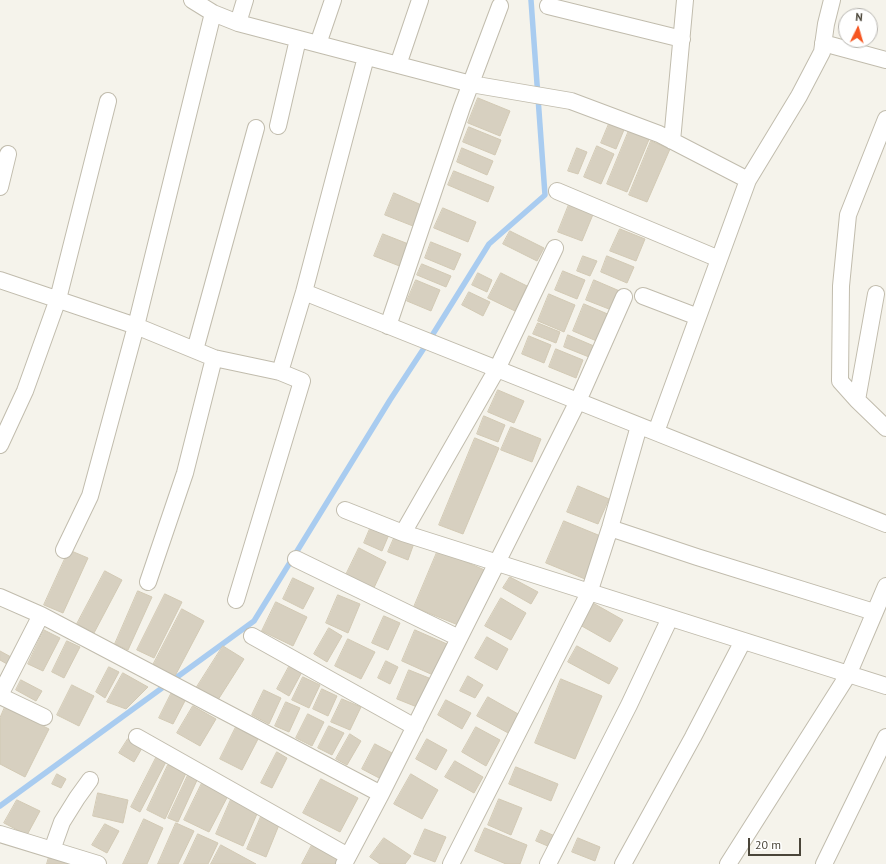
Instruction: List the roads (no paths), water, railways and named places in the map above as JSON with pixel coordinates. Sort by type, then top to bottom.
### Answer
[{"type":"street","points":[[192,0],[213,14],[238,23],[298,39],[471,84],[571,101],[659,134],[748,180]]},
{"type":"street","points":[[238,23],[245,0]]},
{"type":"street","points":[[318,44],[333,0]]},
{"type":"street","points":[[398,65],[420,0]]},
{"type":"street","points":[[672,141],[685,0]]},
{"type":"street","points":[[656,432],[748,180],[799,96],[822,52],[826,24],[832,0]]},
{"type":"street","points":[[388,326],[471,84],[500,6]]},
{"type":"street","points":[[548,6],[682,39]]},
{"type":"street","points":[[64,550],[90,496],[136,326],[213,14]]},
{"type":"street","points":[[278,126],[298,39]]},
{"type":"street","points":[[823,43],[886,60]]},
{"type":"street","points":[[280,372],[304,292],[366,57]]},
{"type":"street","points":[[0,445],[25,391],[58,299],[108,101]]},
{"type":"street","points":[[886,119],[848,215],[842,286],[840,381],[886,428]]},
{"type":"street","points":[[195,350],[256,128]]},
{"type":"street","points":[[0,187],[8,154]]},
{"type":"street","points":[[557,191],[719,259]]},
{"type":"street","points":[[403,533],[497,369],[555,248]]},
{"type":"street","points":[[0,280],[136,326],[214,358],[280,372],[302,381],[236,600]]},
{"type":"street","points":[[304,292],[886,524]]},
{"type":"street","points":[[857,400],[876,294]]},
{"type":"street","points":[[643,296],[698,317]]},
{"type":"street","points":[[137,737],[346,860],[415,727],[578,401],[624,297]]},
{"type":"street","points":[[148,582],[185,472],[214,358]]},
{"type":"street","points":[[451,864],[588,593],[610,528],[639,426]]},
{"type":"street","points":[[345,510],[403,533],[498,562],[588,593],[886,686]]},
{"type":"street","points":[[610,528],[697,557],[874,612]]},
{"type":"street","points":[[296,559],[459,638]]},
{"type":"street","points":[[728,864],[848,675],[886,586]]},
{"type":"street","points":[[0,597],[41,615],[381,794]]},
{"type":"street","points":[[41,615],[0,696],[44,717]]},
{"type":"street","points":[[548,864],[629,705],[670,618]]},
{"type":"street","points":[[252,636],[415,727]]},
{"type":"street","points":[[623,864],[693,737],[743,641]]},
{"type":"street","points":[[824,864],[886,737]]},
{"type":"street","points":[[52,850],[62,822],[90,780]]},
{"type":"street","points":[[0,834],[98,864]]},
{"type":"waterway","points":[[0,806],[254,621],[390,400],[489,244],[545,195],[531,0]]}]
